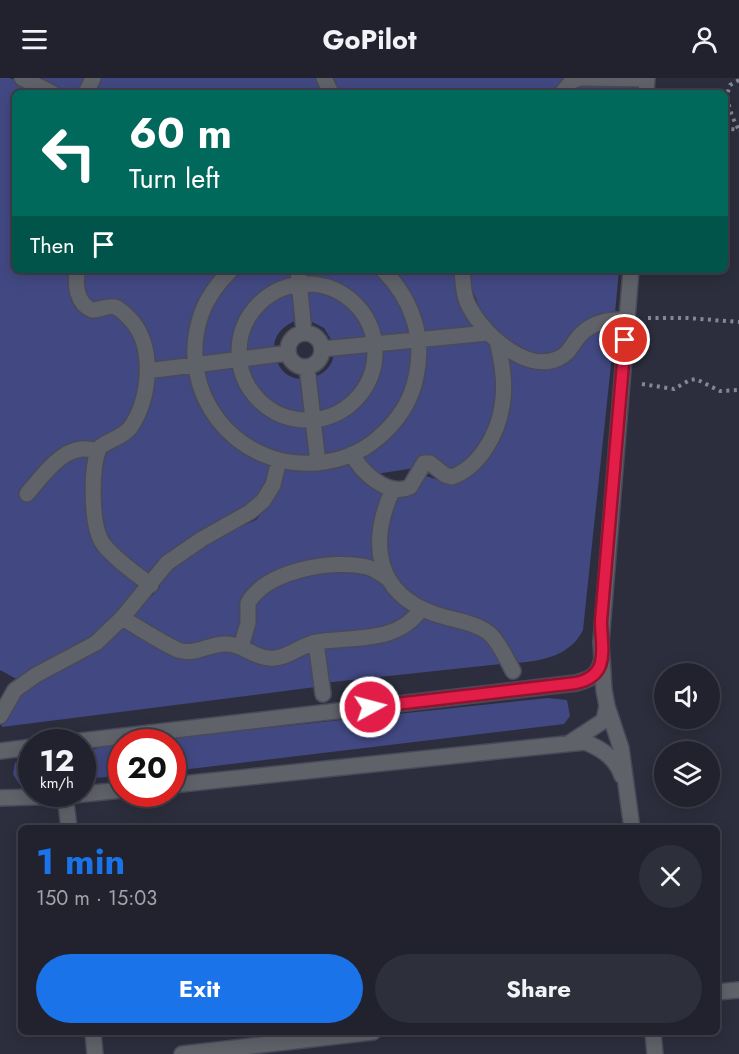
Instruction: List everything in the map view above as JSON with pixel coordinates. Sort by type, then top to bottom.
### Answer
[{"type":"street","points":[[22,78],[46,90]]},
{"type":"street","points":[[566,90],[580,78],[647,83]]},
{"type":"street","points":[[77,273],[77,292],[84,305],[92,310],[115,307],[132,321],[146,348],[147,371],[142,402],[130,428],[104,444],[98,452],[94,498],[99,536],[104,546],[151,585]]},
{"type":"street","points":[[228,273],[215,287],[201,314],[194,343],[196,374],[206,402],[219,422],[236,439],[256,452],[279,460],[302,464],[327,462],[352,454],[371,444],[389,429],[404,410],[414,388],[419,364],[419,340],[412,311],[397,285],[385,273]]},
{"type":"street","points":[[462,273],[466,302],[493,337],[537,363],[548,362],[566,355],[577,339],[596,324],[609,320],[620,320]]},
{"type":"street","points":[[631,273],[601,621],[604,690],[621,748],[632,825]]},
{"type":"street","points":[[298,277],[304,332]]},
{"type":"street","points":[[298,277],[338,291],[356,304],[370,324],[375,344],[373,368],[365,388],[351,404],[333,415],[313,420],[290,418],[271,410],[254,396],[243,378],[239,358],[241,331],[252,310],[269,294],[291,285],[298,277]]},
{"type":"street","points":[[304,332],[315,336],[322,348],[317,362],[308,367],[292,362],[288,353],[293,337],[304,332]]},
{"type":"street","points":[[322,348],[493,337]]},
{"type":"street","points":[[352,454],[368,473],[393,489],[410,487],[421,466],[427,462],[445,476],[456,476],[471,466],[487,446],[499,419],[502,405],[502,373],[493,337]]},
{"type":"street","points":[[147,371],[288,353]]},
{"type":"street","points":[[308,367],[318,463]]},
{"type":"street","points":[[27,494],[54,463],[67,454],[80,448],[89,448],[98,452]]},
{"type":"street","points":[[0,716],[15,690],[36,675],[96,643],[122,618],[168,563],[187,549],[250,512],[263,501],[273,485],[279,460]]},
{"type":"street","points":[[387,578],[379,546],[381,523],[393,489]]},
{"type":"street","points":[[241,647],[248,623],[248,603],[264,585],[279,577],[308,569],[346,564],[374,569],[387,578],[406,599],[421,609],[487,632],[492,636],[513,670]]},
{"type":"street","points":[[122,618],[178,650],[201,651],[216,644],[228,644],[241,647],[248,653],[269,658],[283,656],[315,642],[373,638],[384,635],[414,619],[421,609]]},
{"type":"street","points":[[315,642],[323,694]]},
{"type":"street","points":[[96,739],[586,680],[596,675],[600,669],[602,657]]},
{"type":"street","points":[[586,680],[604,690]]},
{"type":"street","points":[[571,742],[600,723],[607,706]]},
{"type":"street","points":[[186,783],[585,742],[595,746],[616,762],[629,799]]},
{"type":"street","points":[[0,751],[18,749]]},
{"type":"street","points":[[0,794],[18,794]]},
{"type":"street","points":[[66,807],[69,825]]},
{"type":"street","points":[[720,993],[739,990]]},
{"type":"street","points":[[93,1035],[95,1054]]},
{"type":"street","points":[[182,1054],[348,1035]]},
{"type":"street","points":[[653,1035],[655,1054]]},
{"type":"path","points":[[739,80],[730,85],[728,91],[734,122],[739,130]]},
{"type":"path","points":[[648,318],[739,322]]},
{"type":"path","points":[[642,384],[674,389],[690,380],[696,380],[720,391],[739,390]]},
{"type":"shaded area","points":[[0,78],[10,78],[35,90],[12,90],[12,273],[74,273],[77,298],[116,312],[140,343],[143,382],[125,426],[56,467],[83,452],[89,457],[90,510],[136,581],[138,592],[100,633],[20,681],[0,670]]},
{"type":"shaded area","points":[[31,78],[89,78],[84,90],[56,90]]},
{"type":"shaded area","points":[[98,78],[319,78],[325,90],[92,90]]},
{"type":"shaded area","points":[[329,78],[571,78],[560,90],[335,90]]},
{"type":"shaded area","points":[[578,86],[629,86],[632,90],[573,90]]},
{"type":"shaded area","points":[[82,273],[223,273],[186,359],[158,362],[154,359],[131,310],[95,306],[80,288]]},
{"type":"shaded area","points":[[233,273],[292,273],[293,280],[267,290],[249,306],[238,330],[234,357],[197,360],[204,317]]},
{"type":"shaded area","points":[[302,273],[381,273],[393,286],[414,336],[379,340],[369,314],[353,295],[330,283],[303,279]]},
{"type":"shaded area","points":[[390,273],[459,273],[481,331],[422,337]]},
{"type":"shaded area","points":[[469,273],[619,273],[615,313],[567,348],[542,357],[510,344],[483,316],[472,289]]},
{"type":"shaded area","points":[[304,287],[326,292],[344,302],[359,318],[369,337],[333,343],[324,328],[306,319]]},
{"type":"shaded area","points":[[294,288],[297,320],[287,325],[277,336],[274,351],[241,356],[244,332],[255,312],[271,297]]},
{"type":"shaded area","points":[[607,327],[612,328],[614,336],[583,630],[578,639],[564,651],[537,661],[517,663],[511,651],[416,601],[388,572],[386,532],[395,497],[407,495],[423,475],[444,482],[490,449],[506,355],[528,365]]},
{"type":"shaded area","points":[[483,339],[488,341],[495,352],[499,408],[478,454],[453,472],[428,454],[424,454],[415,468],[376,474],[359,456],[393,430],[424,346]]},
{"type":"shaded area","points":[[414,345],[413,375],[392,417],[354,448],[321,460],[316,423],[342,413],[362,397],[370,387],[375,375],[379,349]]},
{"type":"shaded area","points":[[371,348],[367,371],[355,392],[337,407],[315,415],[311,378],[327,369],[334,352]]},
{"type":"shaded area","points":[[276,358],[286,374],[304,379],[308,416],[285,412],[275,407],[257,393],[250,383],[242,362]]},
{"type":"shaded area","points":[[236,360],[245,385],[261,406],[283,419],[310,423],[313,459],[283,456],[241,436],[215,405],[200,371]]},
{"type":"shaded area","points":[[187,371],[191,374],[197,393],[273,467],[259,501],[151,578],[110,547],[99,515],[101,456],[129,440],[138,429],[154,379],[159,373]]},
{"type":"shaded area","points":[[348,461],[384,494],[375,563],[257,585],[241,638],[188,648],[132,617],[159,589],[163,574],[219,536],[256,520],[272,500],[282,466]]},
{"type":"shaded area","points":[[369,570],[414,608],[407,621],[270,655],[247,642],[253,611],[261,594],[298,577],[318,573]]},
{"type":"shaded area","points":[[423,615],[458,629],[478,633],[490,641],[501,664],[323,683],[323,649]]},
{"type":"shaded area","points":[[121,625],[180,655],[218,648],[255,658],[310,651],[316,687],[2,727],[1,722],[26,688],[97,650]]},
{"type":"shaded area","points":[[548,698],[567,700],[570,716],[564,724],[186,769],[186,736]]},
{"type":"shaded area","points":[[108,746],[108,777],[96,778],[96,749]]},
{"type":"shaded area","points":[[18,762],[18,782],[13,774],[15,763]]},
{"type":"route","points":[[370,707],[576,683],[596,675],[600,669],[602,657],[601,621],[625,340]]}]
